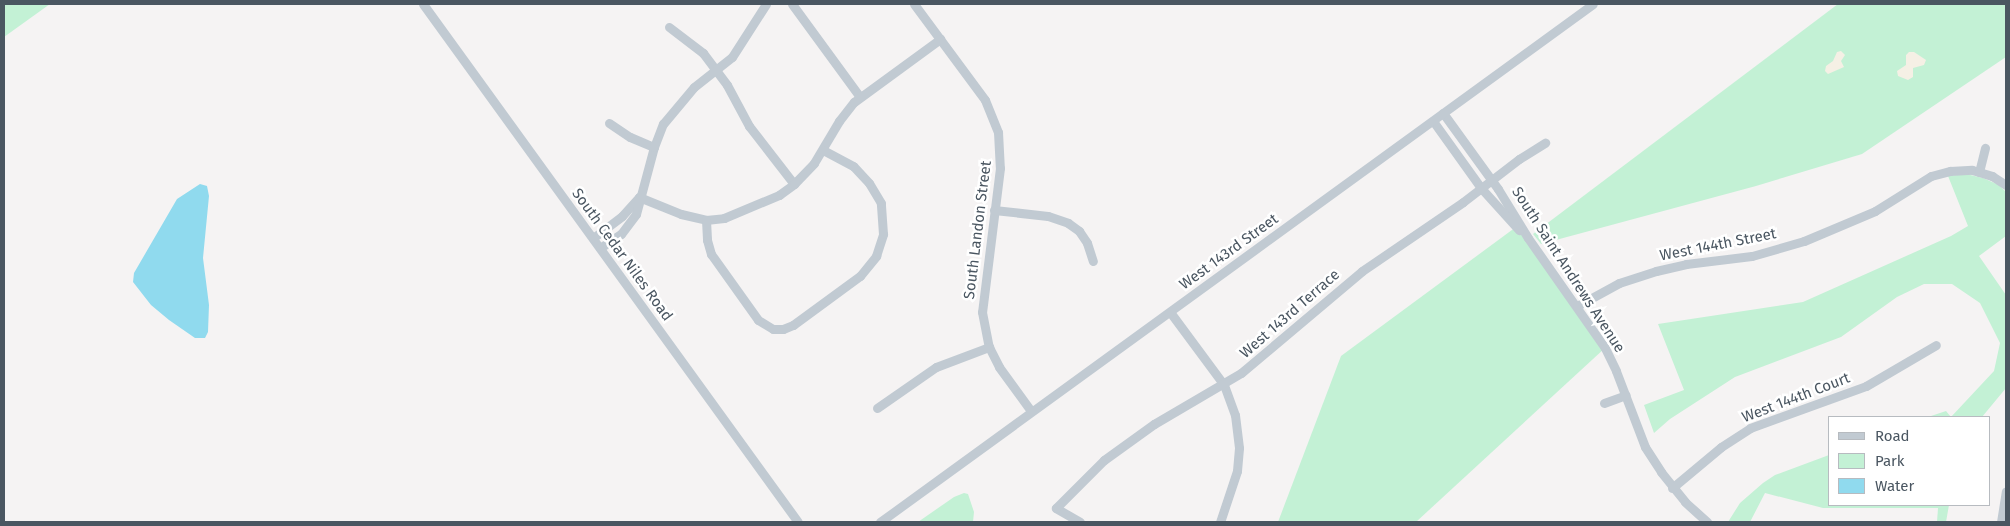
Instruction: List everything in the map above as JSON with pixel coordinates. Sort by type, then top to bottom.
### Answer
[{"type":"street","name":"South Cedar Niles Road","points":[[423,4],[798,522]]},
{"type":"street","points":[[600,248],[627,227],[636,214],[639,197],[654,147],[663,124],[694,87],[717,70],[740,48],[761,8],[766,4]]},
{"type":"street","points":[[792,4],[860,97]]},
{"type":"street","name":"South Landon Street","points":[[914,4],[985,100],[993,115],[1000,150],[982,312],[989,348],[999,367],[1031,411]]},
{"type":"street","name":"West 143rd Street","points":[[880,522],[1593,4]]},
{"type":"street","points":[[669,27],[703,53],[717,70],[749,126],[794,184]]},
{"type":"street","points":[[639,197],[681,214],[706,220],[724,218],[760,205],[805,175],[823,150],[846,111],[860,97],[940,39]]},
{"type":"street","name":"South Saint Andrews Avenue","points":[[1443,114],[1492,179],[1528,238],[1605,348],[1626,394],[1646,447],[1672,488],[1707,522]]},
{"type":"street","points":[[1433,121],[1481,188],[1528,238]]},
{"type":"street","points":[[610,123],[630,137],[654,147]]},
{"type":"street","name":"West 143rd Terrace","points":[[1080,522],[1056,508],[1094,469],[1128,441],[1166,417],[1224,385],[1267,353],[1362,271],[1545,143]]},
{"type":"street","points":[[1985,148],[1980,172],[1992,176],[2006,185]]},
{"type":"street","points":[[706,220],[707,240],[711,254],[758,320],[773,329],[783,329],[792,325],[860,276],[876,256],[883,234],[881,203],[869,183],[853,166],[823,150]]},
{"type":"street","name":"West 144th Street","points":[[1577,306],[1619,283],[1656,271],[1686,264],[1752,256],[1804,241],[1875,211],[1931,176],[1950,171],[1972,170],[1980,172]]},
{"type":"street","points":[[593,238],[622,216],[639,197]]},
{"type":"street","points":[[994,210],[1048,216],[1068,222],[1079,231],[1087,243],[1093,261]]},
{"type":"street","points":[[1170,312],[1224,385],[1235,415],[1239,448],[1235,480],[1220,522]]},
{"type":"street","name":"West 144th Court","points":[[1672,488],[1726,444],[1750,428],[1866,386],[1936,345]]},
{"type":"street","points":[[877,408],[936,367],[989,348]]},
{"type":"street","points":[[1604,403],[1626,394]]},
{"type":"street","points":[[2001,522],[2006,491]]},
{"type":"green space","points":[[4,4],[50,4],[4,37]]},
{"type":"green space","points":[[1838,4],[2006,4],[2006,57],[1862,154],[1756,186],[1541,244],[1533,234]]},
{"type":"green space","points":[[1966,174],[1983,178],[1999,185],[2006,192],[2006,236],[1979,256],[2006,295],[2006,388],[1983,416],[1952,416],[1994,371],[2000,343],[1980,303],[1952,284],[1924,284],[1897,297],[1841,337],[1735,377],[1670,419],[1654,433],[1644,405],[1684,390],[1658,324],[1803,302],[1951,236],[1968,226],[1948,176]]},
{"type":"green space","points":[[1516,227],[1605,348],[1416,522],[1278,522],[1341,356]]},
{"type":"green space","points":[[1946,411],[1950,416],[1931,416]]},
{"type":"green space","points":[[1828,455],[1828,506],[1949,506],[1946,522],[1937,522],[1938,508],[1823,508],[1765,493],[1750,522],[1728,522],[1740,503],[1775,475]]},
{"type":"green space","points":[[964,493],[968,494],[974,512],[973,522],[918,522],[954,497]]},
{"type":"sand","points":[[1841,51],[1845,55],[1841,61],[1844,67],[1828,74],[1825,71],[1826,66],[1833,61],[1837,52]]},
{"type":"sand","points":[[1909,52],[1914,52],[1926,60],[1924,65],[1913,68],[1913,77],[1908,80],[1898,76],[1897,71],[1906,65],[1906,55]]},
{"type":"water","points":[[200,184],[207,186],[209,196],[203,258],[209,305],[208,332],[205,338],[195,338],[151,305],[133,282],[134,273],[177,199]]}]
